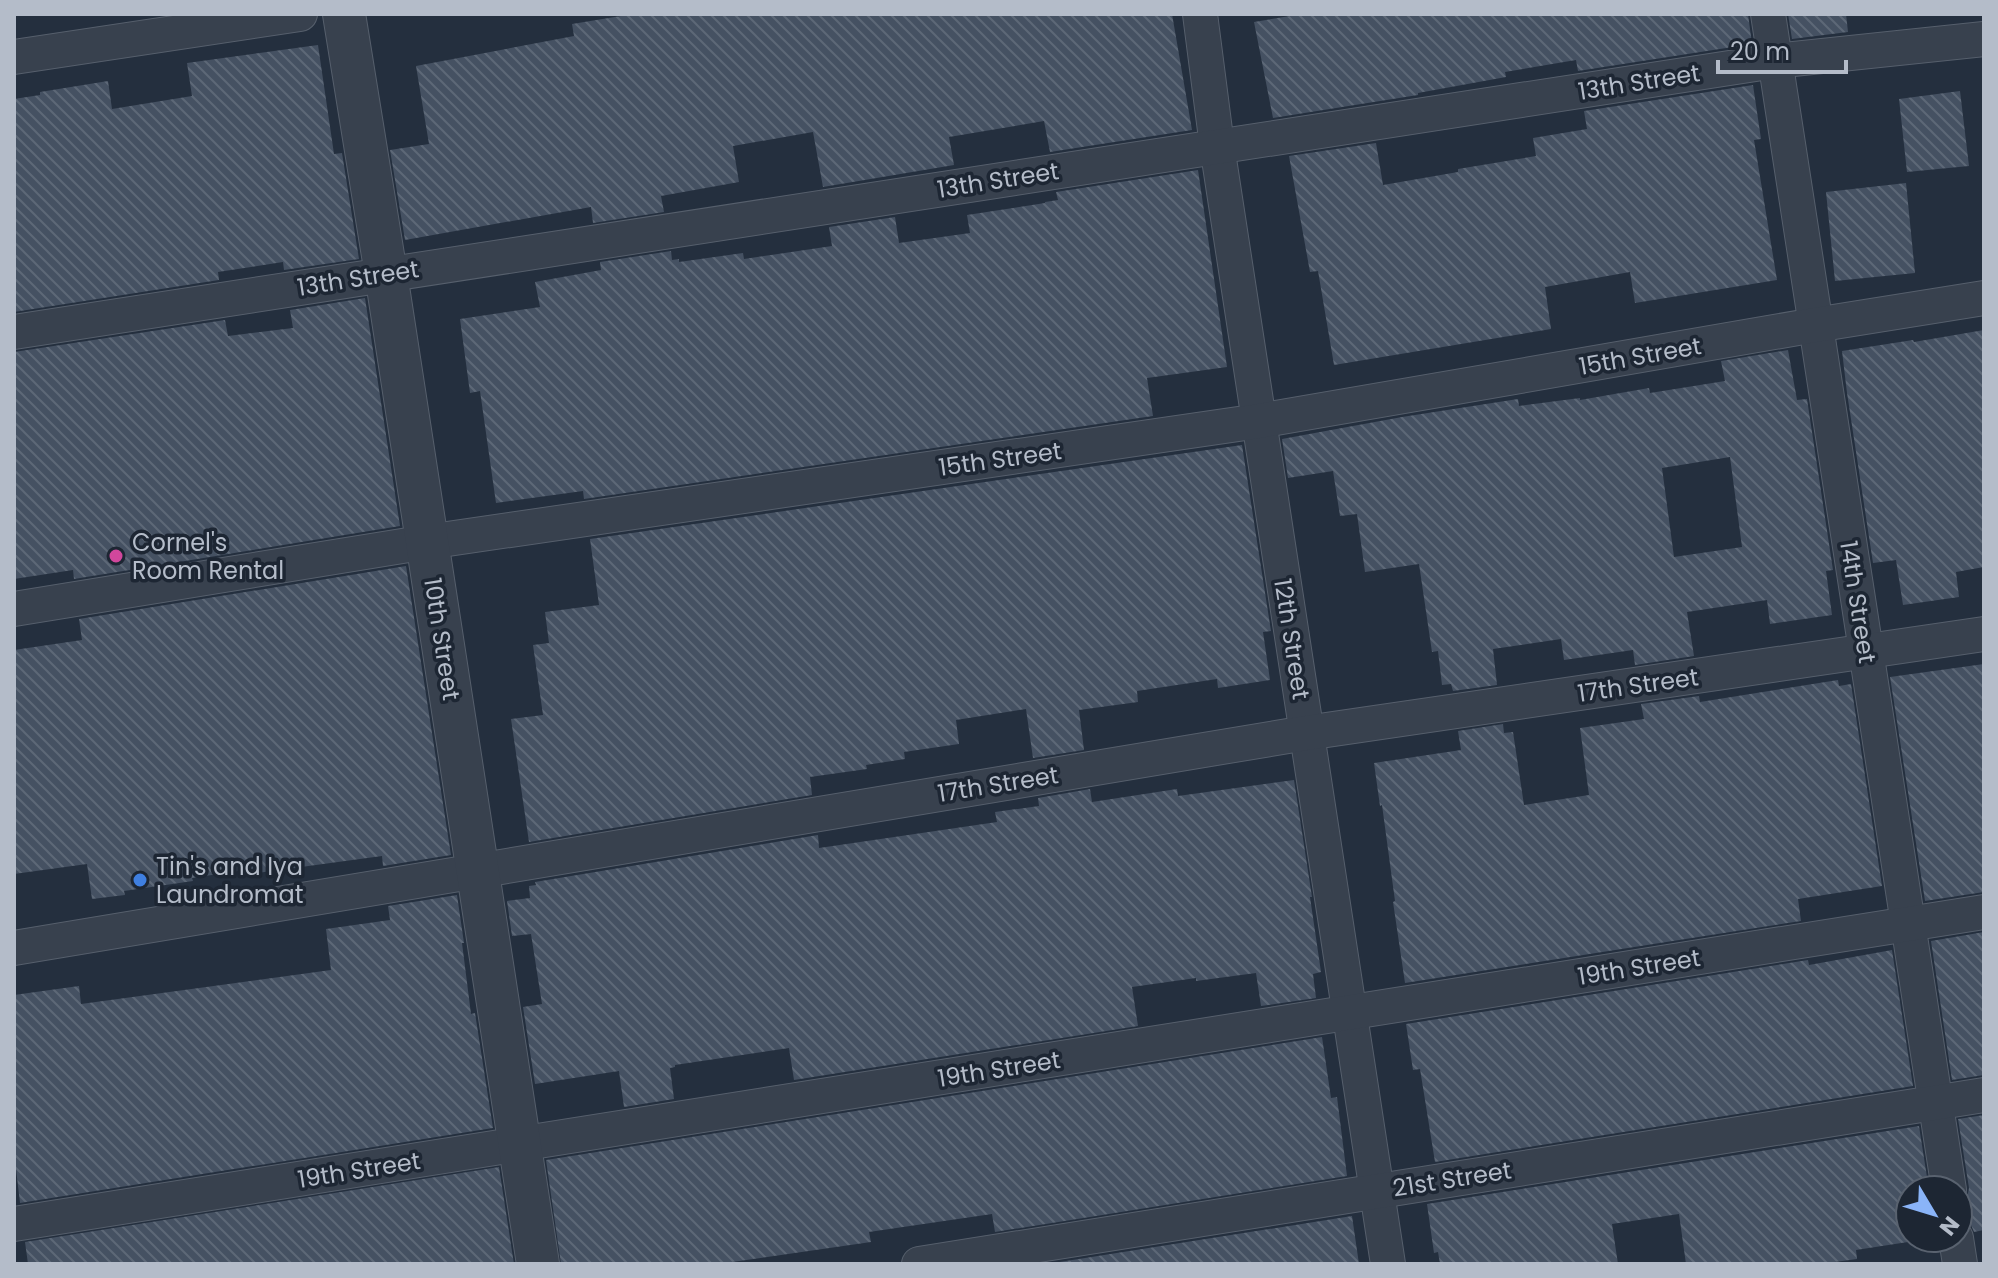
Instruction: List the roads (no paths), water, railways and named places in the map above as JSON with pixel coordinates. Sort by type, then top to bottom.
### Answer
[{"type":"street","points":[[14,57],[300,14]]},
{"type":"street","name":"10th Street","points":[[344,14],[538,1264]]},
{"type":"street","name":"12th Street","points":[[1200,14],[1217,146],[1388,1264]]},
{"type":"street","name":"14th Street","points":[[1768,14],[1946,1174]]},
{"type":"street","name":"13th Street","points":[[14,332],[1775,61],[1984,39]]},
{"type":"street","name":"15th Street","points":[[14,609],[427,542],[1259,421],[1984,298]]},
{"type":"street","name":"17th Street","points":[[14,948],[1306,733],[1984,634]]},
{"type":"street","name":"19th Street","points":[[14,1224],[1984,912]]},
{"type":"street","name":"21st Street","points":[[919,1264],[1984,1095]]},
{"type":"place","name":"Cornel's Room Rental","points":[[116,556]]},
{"type":"place","name":"Tin's and Iya Laundromat","points":[[140,880]]}]
